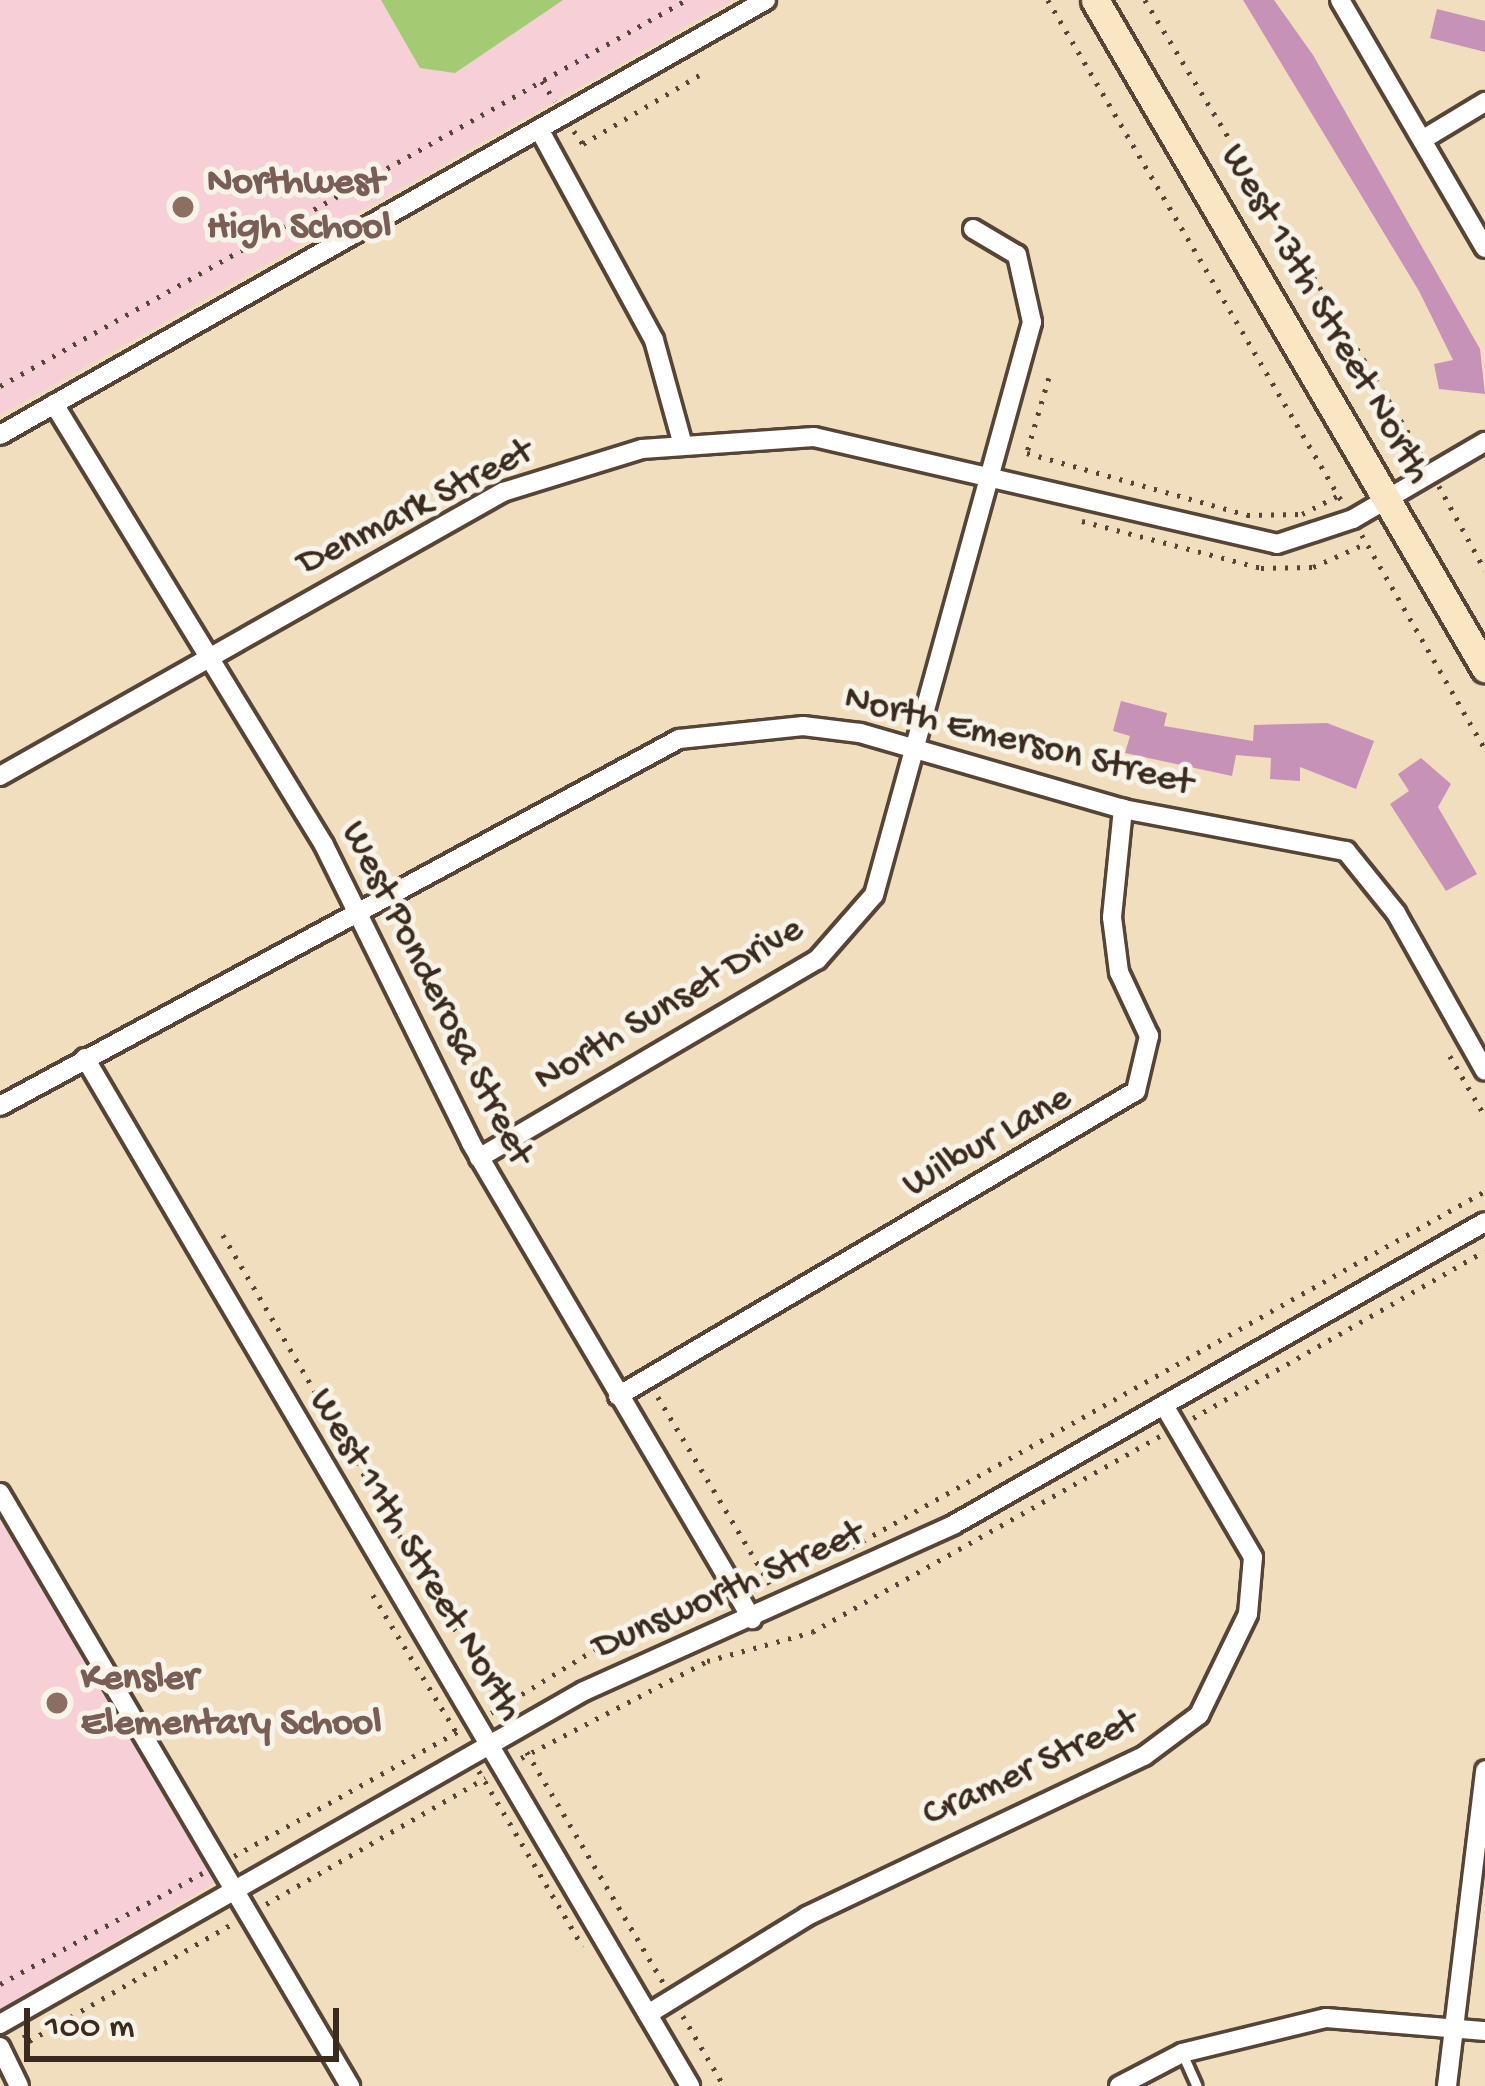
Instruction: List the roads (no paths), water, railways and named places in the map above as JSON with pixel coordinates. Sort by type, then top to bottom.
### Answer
[{"type":"street","points":[[0,434],[766,0]]},
{"type":"street","name":"West 13th Street North","points":[[1095,0],[1485,668]]},
{"type":"street","points":[[1340,0],[1485,248]]},
{"type":"street","points":[[1422,140],[1485,102]]},
{"type":"street","points":[[539,129],[654,340],[682,442]]},
{"type":"street","name":"North Sunset Drive","points":[[479,1158],[853,931],[916,747],[991,476],[1033,298],[1018,255],[999,234],[973,229]]},
{"type":"street","name":"West Ponderosa Street","points":[[54,404],[356,906],[479,1158],[752,1618]]},
{"type":"street","name":"Denmark Street","points":[[0,776],[502,492],[682,442],[814,437],[1277,544],[1353,519],[1485,442]]},
{"type":"street","name":"North Emerson Street","points":[[0,1106],[356,906],[679,740],[803,726],[916,747],[1123,809],[1346,851],[1396,913],[1485,1071]]},
{"type":"street","name":"Wilbur Lane","points":[[618,1396],[1136,1091],[1149,1036],[1119,972],[1112,917],[1123,809]]},
{"type":"street","name":"West 11th Street North","points":[[85,1058],[478,1749],[690,2086]]},
{"type":"street","name":"Dunsworth Street","points":[[0,2024],[478,1749],[953,1525],[1485,1222]]},
{"type":"street","name":"Cramer Street","points":[[648,2014],[920,1858],[1144,1756],[1199,1715],[1255,1587],[1252,1557],[1164,1405]]},
{"type":"street","points":[[0,1493],[350,2086]]},
{"type":"street","points":[[1447,2086],[1485,1770]]},
{"type":"street","points":[[1119,2086],[1182,2053],[1326,2018],[1485,2031]]},
{"type":"street","points":[[2,2057],[20,2086]]},
{"type":"lane","points":[[1182,2053],[1196,2086]]},
{"type":"place","name":"Northwest High School","points":[[183,207]]},
{"type":"place","name":"Kensler Elementary School","points":[[57,1703]]}]
